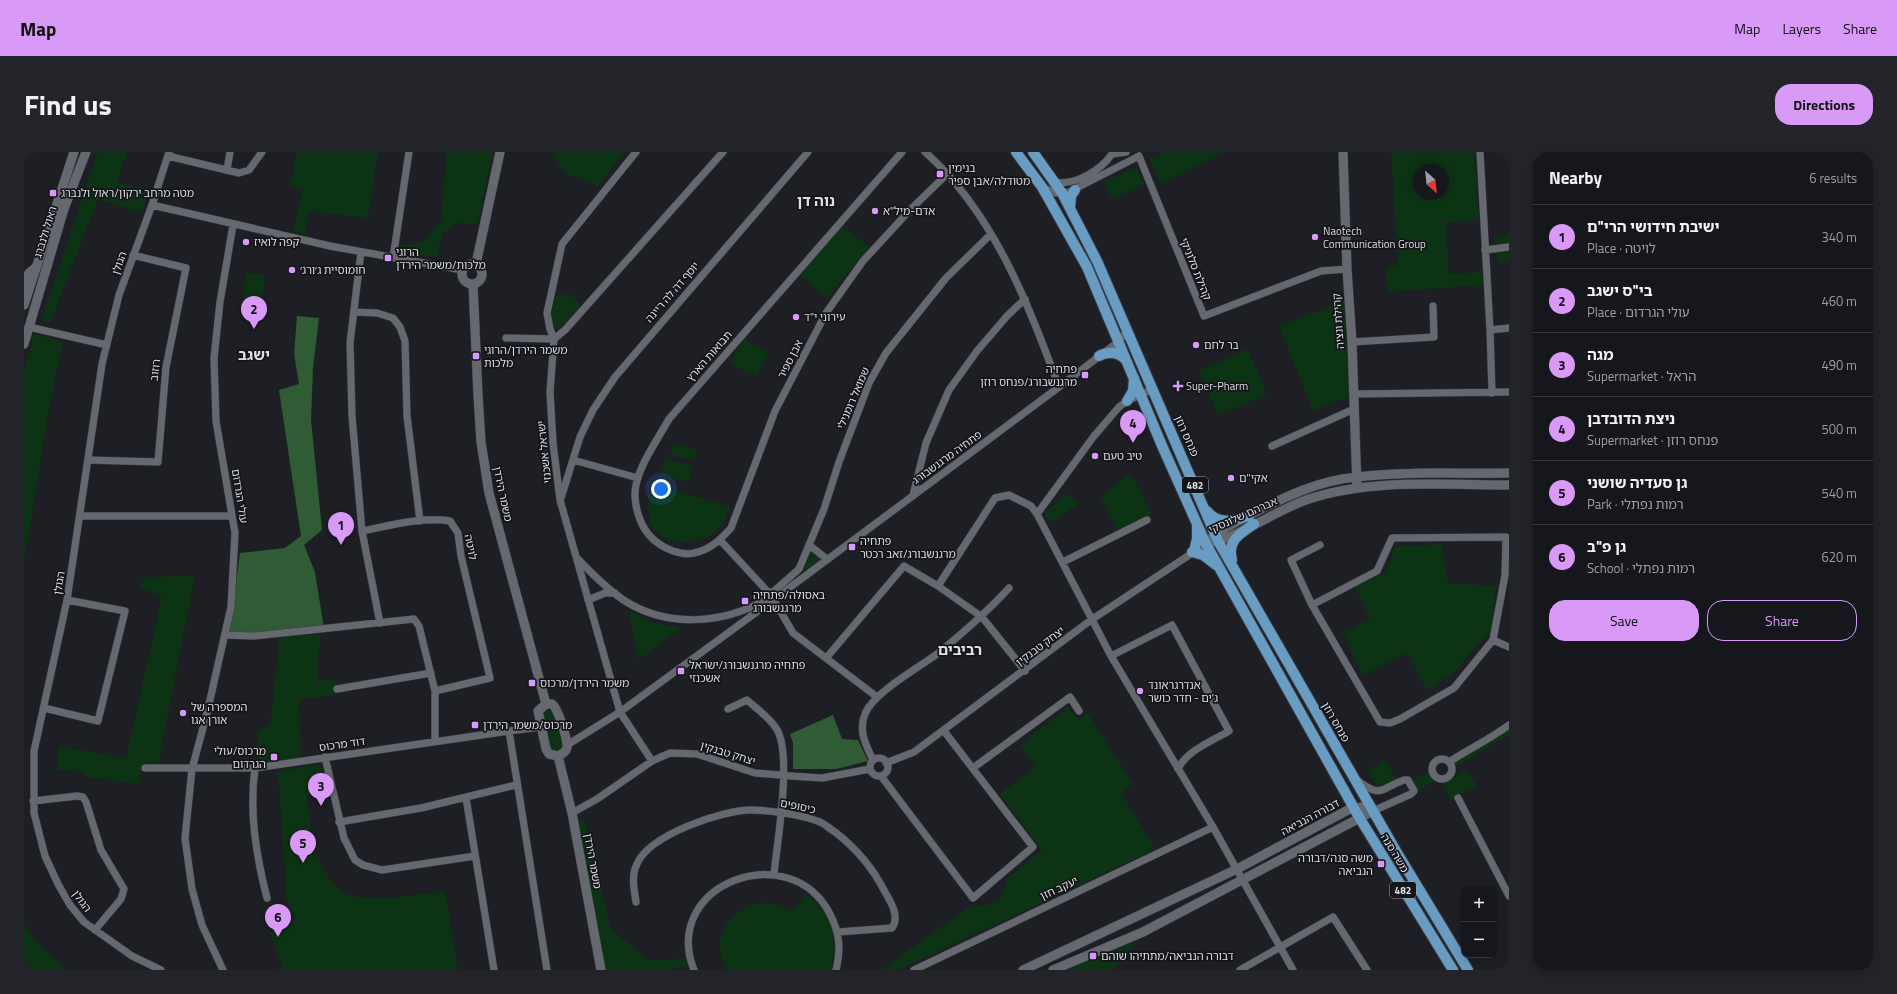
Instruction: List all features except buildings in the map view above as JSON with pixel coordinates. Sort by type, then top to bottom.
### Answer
[{"type":"main road","name":"482","points":[[1016,152],[1042,186],[1087,267],[1163,448],[1206,544],[1350,806]]},
{"type":"main road","name":"פנחס רוזן","points":[[1033,152],[1062,193],[1097,262],[1203,506],[1237,576],[1373,811]]},
{"type":"main road","points":[[1070,208],[1071,196],[1075,190]]},
{"type":"main road","points":[[1099,356],[1113,353],[1121,355],[1126,360]]},
{"type":"main road","points":[[1127,401],[1131,394],[1134,378]]},
{"type":"main road","points":[[1203,506],[1210,514],[1219,520],[1251,520]]},
{"type":"main road","points":[[1195,518],[1197,540],[1193,552],[1207,558],[1221,570]]},
{"type":"main road","points":[[1237,576],[1230,553],[1231,544],[1251,520]]},
{"type":"main road","name":"משה סנה","points":[[1350,806],[1356,819],[1367,829],[1453,970]]},
{"type":"main road","name":"משה סנה","points":[[1373,811],[1468,970]]},
{"type":"street","name":"ראול ולנברג","points":[[24,305],[74,152]]},
{"type":"street","name":"ראול ולנברג","points":[[24,344],[27,324],[64,209],[86,152]]},
{"type":"street","points":[[227,170],[230,152]]},
{"type":"street","points":[[168,154],[239,173],[249,170],[262,152]]},
{"type":"street","points":[[393,258],[409,152]]},
{"type":"street","points":[[476,264],[500,152]]},
{"type":"street","name":"ישראל אשכנזי","points":[[636,152],[562,244],[547,313],[554,340],[550,392],[553,443],[560,500],[620,712],[652,761]]},
{"type":"street","points":[[506,338],[554,340],[565,330],[723,152]]},
{"type":"street","name":"יוסף דה לה ריינה","points":[[560,500],[580,437],[593,410],[615,377],[808,152]]},
{"type":"street","name":"תבואות הארץ","points":[[720,540],[707,549],[694,553],[681,553],[663,547],[652,540],[644,527],[638,512],[635,496],[638,478],[645,462],[669,418],[902,152]]},
{"type":"street","points":[[925,152],[947,174],[992,234],[1025,299],[1059,388]]},
{"type":"street","points":[[1055,182],[1065,183],[1077,179],[1100,167],[1111,153],[1126,152]]},
{"type":"street","name":"קהילת ונציה","points":[[1343,152],[1357,488]]},
{"type":"street","points":[[1480,152],[1492,393]]},
{"type":"street","name":"הגולן","points":[[161,970],[132,956],[84,922],[70,905],[51,871],[45,856],[34,813],[34,751],[67,600],[102,364],[119,295],[152,205],[168,154]]},
{"type":"street","name":"קהילת סלוניקי","points":[[1075,190],[1139,156],[1204,316],[1321,271],[1347,269]]},
{"type":"street","name":"אבן ספיר","points":[[720,540],[731,528],[775,411],[826,313],[864,261],[910,210],[947,174]]},
{"type":"street","points":[[1042,186],[1056,193],[1075,190]]},
{"type":"street","points":[[152,205],[233,225],[393,258],[462,270],[470,264],[476,264],[481,269],[482,275],[479,281],[473,284],[464,280],[462,270]]},
{"type":"street","name":"עולי הגרדום","points":[[223,970],[202,925],[188,864],[185,838],[192,769],[207,713],[231,607],[235,533],[216,421],[214,358],[220,302],[233,225]]},
{"type":"street","name":"שמואל רומנילי","points":[[771,598],[799,569],[869,383],[886,353],[946,278],[992,234]]},
{"type":"street","points":[[1485,250],[1509,246]]},
{"type":"street","points":[[361,252],[350,342],[352,416],[362,531],[380,623]]},
{"type":"street","name":"רוזוב","points":[[88,460],[158,462],[166,367],[186,268],[133,255]]},
{"type":"street","points":[[24,285],[29,273],[36,268]]},
{"type":"street","name":"משמר הירדן","points":[[473,284],[481,442],[489,493],[546,704]]},
{"type":"street","points":[[912,496],[926,443],[949,390],[976,352],[1025,299]]},
{"type":"street","points":[[1352,342],[1434,337],[1433,306]]},
{"type":"street","points":[[354,312],[378,313],[393,318],[400,327],[404,341],[407,416],[420,521]]},
{"type":"street","points":[[27,324],[107,346]]},
{"type":"street","points":[[1490,330],[1509,328]]},
{"type":"street","name":"פתחיה מרגנשבורג","points":[[567,745],[620,712],[771,598],[827,559],[1059,388],[1118,342],[1127,331]]},
{"type":"street","points":[[1037,514],[1094,436],[1127,401],[1153,389]]},
{"type":"street","points":[[1354,394],[1509,392]]},
{"type":"street","points":[[1272,446],[1354,409]]},
{"type":"street","points":[[573,460],[638,478]]},
{"type":"street","points":[[919,473],[928,484]]},
{"type":"street","name":"אברהם שלונסקי","points":[[1251,520],[1278,500],[1306,489],[1356,476],[1509,473]]},
{"type":"street","name":"אברהם שלונסקי","points":[[1206,544],[1251,520],[1306,500],[1357,488],[1400,485],[1509,485]]},
{"type":"street","points":[[938,586],[996,498],[1009,496],[1030,506],[1037,514],[1063,562],[1091,620],[1111,656],[1213,827],[1293,970]]},
{"type":"street","points":[[80,516],[232,516]]},
{"type":"street","name":"לויטה","points":[[362,531],[440,519],[450,521],[458,533],[461,556],[490,678],[435,691]]},
{"type":"street","points":[[1063,562],[1147,520]]},
{"type":"street","points":[[1312,605],[1377,571],[1392,538],[1506,536],[1505,575],[1493,640],[1454,688],[1400,719],[1390,722],[1380,722],[1312,605],[1291,560],[1320,546]]},
{"type":"street","points":[[720,540],[771,598],[793,633],[827,657],[877,697]]},
{"type":"street","name":"יצחק טבנקין","points":[[886,763],[914,752],[1025,672],[1091,620],[1206,544]]},
{"type":"street","points":[[809,545],[827,559]]},
{"type":"street","points":[[576,558],[598,580],[625,601],[645,611],[668,618],[695,621],[752,608],[771,598]]},
{"type":"street","points":[[827,657],[904,566],[938,586],[982,617],[1025,672]]},
{"type":"street","points":[[873,760],[879,758],[886,763],[887,771],[881,776],[875,776],[870,769],[873,760],[862,736],[865,714],[877,697],[936,654],[982,617],[1009,588]]},
{"type":"street","points":[[588,600],[605,593],[615,593]]},
{"type":"street","points":[[44,708],[98,721],[125,611],[67,600]]},
{"type":"street","points":[[224,635],[254,636],[414,619],[419,626],[435,691],[435,741]]},
{"type":"street","points":[[1111,656],[1172,625],[1229,731],[1189,755],[1182,762],[1178,770]]},
{"type":"street","points":[[1493,640],[1509,647]]},
{"type":"street","points":[[337,689],[431,673]]},
{"type":"street","points":[[973,768],[1070,697],[1079,711]]},
{"type":"street","points":[[728,709],[747,700],[777,728],[783,744],[781,812],[774,874]]},
{"type":"street","points":[[546,704],[552,704],[558,710],[567,745],[564,753],[558,756],[549,754],[546,749],[538,711],[546,704]]},
{"type":"street","points":[[1449,762],[1484,742],[1509,724]]},
{"type":"street","name":"דוד מרכוס","points":[[145,768],[255,768],[509,730],[542,727]]},
{"type":"street","points":[[509,730],[516,785],[547,970]]},
{"type":"street","points":[[881,776],[973,898],[1033,847],[944,731]]},
{"type":"street","name":"יצחק טבנקין","points":[[572,813],[597,799],[652,761],[670,753],[697,754],[755,773],[822,778],[870,769]]},
{"type":"street","name":"משמר הירדן","points":[[558,756],[572,813],[601,970]]},
{"type":"street","points":[[325,757],[339,822],[344,838],[355,860],[363,865],[382,870],[475,856]]},
{"type":"street","points":[[255,768],[253,818],[257,858],[267,898]]},
{"type":"street","points":[[1046,959],[1052,970],[1065,967],[1143,932],[1356,819],[1411,794],[1414,791],[1408,780],[1404,780],[1379,791],[1372,791],[1354,777]]},
{"type":"street","points":[[339,822],[421,808],[516,785]]},
{"type":"street","points":[[34,801],[77,796],[83,798],[86,802],[100,850],[124,889],[121,899],[96,930]]},
{"type":"street","points":[[466,798],[494,970]]},
{"type":"street","points":[[1458,798],[1509,896]]},
{"type":"street","name":"דבורה הנביאה","points":[[1023,970],[1237,869],[1350,806],[1362,807],[1373,811]]},
{"type":"street","name":"כיסופים","points":[[636,902],[633,876],[637,863],[645,850],[660,838],[715,817],[750,810],[781,812],[820,822],[853,846],[876,874],[889,898],[896,917],[896,924],[892,928],[838,932]]},
{"type":"street","name":"יעקב חזן","points":[[914,970],[1213,827]]},
{"type":"street","points":[[694,970],[689,957],[688,934],[696,912],[704,901],[717,888],[738,878],[757,874],[774,874],[801,883],[823,902],[838,932],[840,955],[836,970]]},
{"type":"street","points":[[1240,970],[1333,917],[1367,970]]},
{"type":"green space","points":[[98,152],[127,152],[117,182],[148,190],[142,213],[98,199],[50,323],[41,322]]},
{"type":"green space","points":[[297,152],[378,152],[368,218],[309,211],[305,235],[293,232],[303,188],[290,186]]},
{"type":"green space","points":[[446,152],[493,152],[477,224],[456,223],[442,234],[436,257],[402,253],[402,245],[424,242],[442,218]]},
{"type":"green space","points":[[554,152],[624,152],[598,186],[564,173],[553,154]]},
{"type":"green space","points":[[1164,152],[1226,152],[1160,185],[1150,159]]},
{"type":"green space","points":[[1391,152],[1474,152],[1479,220],[1446,222],[1449,274],[1482,272],[1483,285],[1388,292],[1386,267],[1398,266]]},
{"type":"green space","points":[[1136,167],[1144,184],[1112,199],[1104,182]]},
{"type":"green space","points":[[842,225],[869,247],[827,298],[800,276]]},
{"type":"green space","points":[[1509,235],[1509,261],[1498,263],[1495,237]]},
{"type":"green space","points":[[246,273],[265,275],[262,300],[243,298]]},
{"type":"green space","points":[[570,294],[581,304],[557,330],[554,326],[552,317],[552,309],[556,296]]},
{"type":"green space","points":[[1344,301],[1349,396],[1313,411],[1279,326]]},
{"type":"green space","points":[[297,316],[319,318],[313,368],[311,420],[322,530],[304,545],[315,572],[324,629],[229,635],[240,553],[285,548],[301,536],[279,390],[299,384],[294,354]]},
{"type":"green space","points":[[36,334],[63,342],[50,403],[24,562],[24,371],[33,337]]},
{"type":"green space","points":[[743,339],[769,352],[757,377],[731,364]]},
{"type":"green space","points":[[1248,349],[1267,395],[1218,415],[1199,370]]},
{"type":"green space","points":[[673,443],[697,450],[694,461],[670,454]]},
{"type":"green space","points":[[666,458],[693,467],[688,482],[661,474]]},
{"type":"green space","points":[[1131,473],[1152,514],[1118,530],[1101,497]]},
{"type":"green space","points":[[653,484],[731,507],[721,526],[708,536],[688,542],[668,540],[659,535],[653,528],[649,518],[650,496]]},
{"type":"green space","points":[[1066,493],[1079,504],[1050,523],[1044,513]]},
{"type":"green space","points":[[1442,544],[1448,583],[1496,586],[1491,630],[1452,674],[1427,691],[1408,653],[1363,676],[1343,633],[1370,619],[1355,587],[1385,573],[1395,547]]},
{"type":"green space","points":[[811,550],[824,560],[777,595],[775,592],[805,566]]},
{"type":"green space","points":[[195,576],[158,764],[141,766],[139,784],[86,777],[79,771],[57,770],[58,746],[126,758],[162,597],[140,587],[145,577]]},
{"type":"green space","points":[[629,611],[654,623],[682,628],[638,660]]},
{"type":"green space","points":[[321,629],[317,681],[337,679],[337,695],[299,700],[301,758],[257,764],[257,731],[270,725],[280,633]]},
{"type":"green space","points":[[1068,707],[1079,720],[1088,713],[1133,784],[1121,793],[1156,849],[898,970],[881,970],[969,907],[984,906],[1000,899],[1009,878],[1042,850],[1000,794],[1035,767],[1020,745]]},
{"type":"green space","points":[[551,708],[555,711],[563,745],[562,749],[558,752],[553,752],[549,749],[541,713],[545,709]]},
{"type":"green space","points":[[833,715],[842,739],[858,740],[868,761],[836,769],[793,769],[793,743],[790,734]]},
{"type":"green space","points":[[1509,728],[1509,735],[1455,767],[1453,762]]},
{"type":"green space","points":[[1385,760],[1396,779],[1378,788],[1367,770]]},
{"type":"green space","points":[[321,764],[327,791],[307,797],[313,848],[329,879],[345,894],[363,898],[391,898],[445,891],[458,970],[274,970],[283,966],[269,932],[295,919],[287,900],[278,771]]},
{"type":"green space","points":[[1467,769],[1477,786],[1450,800],[1442,783],[1450,780]]},
{"type":"green space","points":[[1430,771],[1435,781],[1417,791],[1412,781]]},
{"type":"green space","points":[[584,819],[594,852],[610,928],[649,960],[672,960],[688,957],[690,965],[668,970],[603,970],[579,821]]},
{"type":"green space","points":[[805,894],[821,906],[832,930],[834,947],[830,970],[726,970],[720,952],[720,940],[727,924],[733,917],[748,907],[765,903],[776,904],[792,911]]},
{"type":"green space","points":[[24,924],[35,940],[67,970],[24,970]]},
{"type":"green space","points":[[1140,938],[1113,970],[1071,970],[1071,968]]},
{"type":"place","name":"בנימין מטודלה/אבן ספיר","points":[[940,174]]},
{"type":"place","name":"מטה מרחב ירקון/ראול ולנברג","points":[[53,193]]},
{"type":"place","name":"אדם-מיל\"א","points":[[875,211]]},
{"type":"place","name":"Naotech Communication Group","points":[[1315,237]]},
{"type":"place","name":"קפה לואיז","points":[[246,242]]},
{"type":"place","name":"הרוגי מלכות/משמר הירדן","points":[[388,258]]},
{"type":"place","name":"חומוסיית ג׳ורג׳","points":[[292,270]]},
{"type":"place","name":"עירוני י\"ד","points":[[796,317]]},
{"type":"place","name":"בי\"ס ישגב","points":[[254,329]]},
{"type":"place","name":"בר לחם","points":[[1196,345]]},
{"type":"place","name":"משמר הירדן/הרוגי מלכות","points":[[476,356]]},
{"type":"place","name":"פתחיה מרגנשבורג/פנחס רוזן","points":[[1085,375]]},
{"type":"place","name":"Super-Pharm","points":[[1178,386]]},
{"type":"place","name":"ניצת הדובדבן","points":[[1133,443]]},
{"type":"place","name":"טיב טעם","points":[[1095,456]]},
{"type":"place","name":"אקי\"ם","points":[[1231,478]]},
{"type":"place","name":"ישיבת חידושי הרי\"ם","points":[[341,545]]},
{"type":"place","name":"פתחיה מרגנשבורג/זאב רכטר","points":[[852,547]]},
{"type":"place","name":"באסולה/פתחיה מרגנשבורג","points":[[745,601]]},
{"type":"place","name":"פתחיה מרגנשבורג/ישראל אשכנזי","points":[[681,671]]},
{"type":"place","name":"משמר הירדן/מרכוס","points":[[532,683]]},
{"type":"place","name":"אנדרגראונד ג'ים - חדר כושר","points":[[1140,691]]},
{"type":"place","name":"המספרה של אורן אגו","points":[[183,713]]},
{"type":"place","name":"מרכוס/משמר הירדן","points":[[475,725]]},
{"type":"place","name":"מרכוס/עולי הגרדום","points":[[274,757]]},
{"type":"place","name":"מגה","points":[[321,806]]},
{"type":"place","name":"גן סעדיה שושני","points":[[303,863]]},
{"type":"place","name":"משה סנה/דבורה הנביאה","points":[[1381,864]]},
{"type":"place","name":"גן פ\"ב","points":[[278,937]]},
{"type":"place","name":"דבורה הנביאה/מתתיהו שוהם","points":[[1093,956]]},
{"type":"district","name":"נוה דן","points":[[816,201]]},
{"type":"district","name":"ישגב","points":[[254,355]]},
{"type":"district","name":"רביבים","points":[[960,650]]}]
